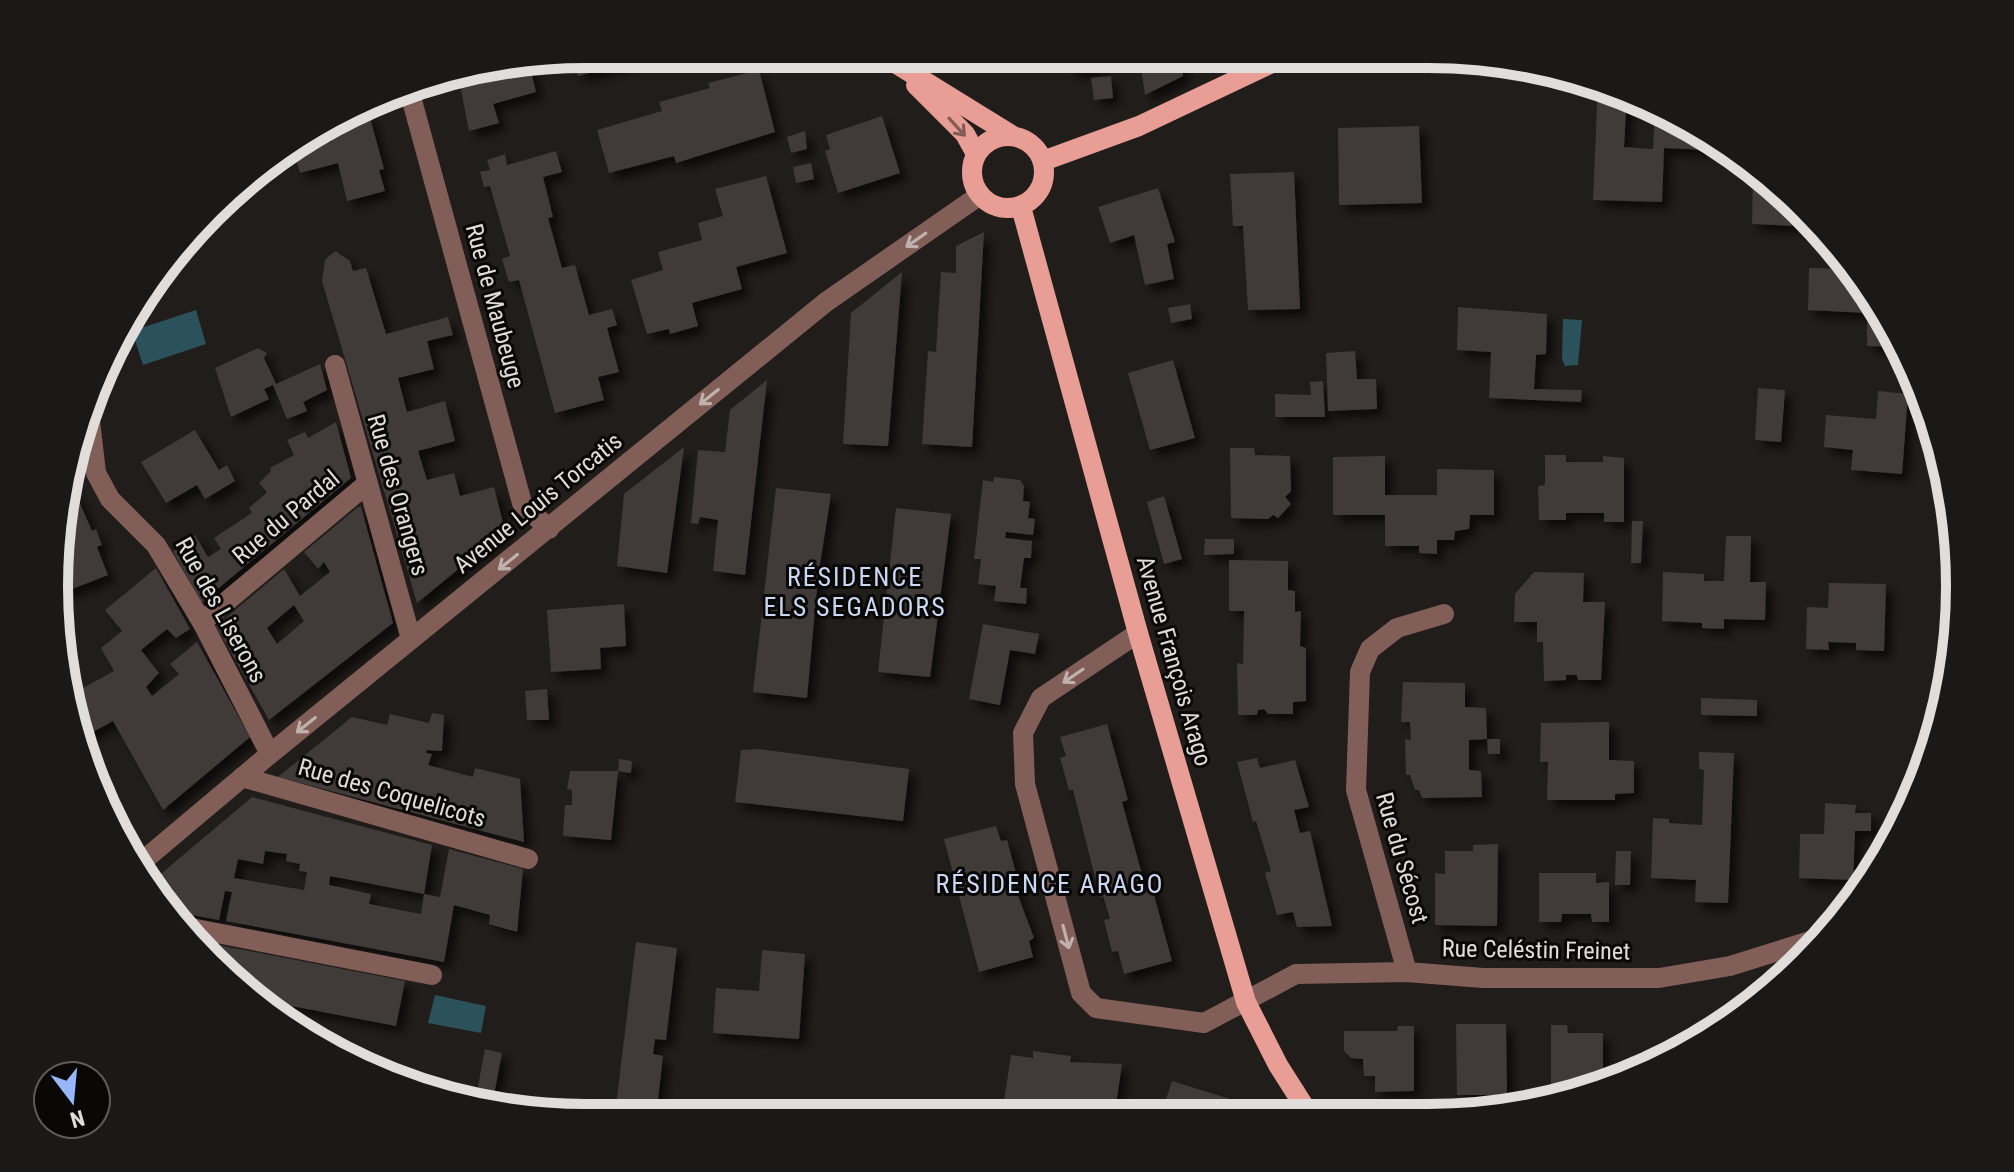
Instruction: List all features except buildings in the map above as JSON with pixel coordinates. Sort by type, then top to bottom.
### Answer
[{"type":"main road","points":[[899,68],[965,134],[976,154]]},
{"type":"main road","points":[[904,68],[1036,149],[1043,161],[1044,179],[1036,195],[1021,207],[1002,209],[980,195],[973,185],[971,169],[976,154],[985,143],[1013,136]]},
{"type":"main road","points":[[1043,161],[1139,126],[1262,68]]},
{"type":"main road","name":"Avenue François Arago","points":[[1021,207],[1138,633],[1246,1002],[1278,1065],[1303,1104]]},
{"type":"street","name":"Rue de Maubeuge","points":[[411,98],[522,503],[549,529]]},
{"type":"street","name":"Avenue Louis Torcatis","points":[[145,859],[826,302],[980,195]]},
{"type":"street","name":"Rue des Orangers","points":[[335,365],[411,639]]},
{"type":"street","name":"Rue des Liserons","points":[[91,432],[96,473],[110,499],[156,545],[202,622],[270,754]]},
{"type":"street","name":"Rue du Pardal","points":[[202,622],[368,483]]},
{"type":"street","name":"Rue du Sécost","points":[[1407,972],[1356,790],[1360,672],[1370,649],[1397,628],[1444,614]]},
{"type":"street","name":"Rue Celéstin Freinet","points":[[1138,633],[1041,698],[1023,733],[1025,784],[1081,993],[1096,1008],[1204,1023],[1296,974],[1407,972],[1483,978],[1659,978],[1730,966],[1802,943]]},
{"type":"street","name":"Rue des Coquelicots","points":[[242,777],[528,859]]},
{"type":"street","points":[[198,929],[432,975]]},
{"type":"water","points":[[196,310],[206,344],[143,365],[133,334],[135,330]]},
{"type":"water","points":[[1563,319],[1582,320],[1578,365],[1565,366],[1562,359]]},
{"type":"water","points":[[435,995],[486,1006],[481,1033],[428,1023]]},
{"type":"district","name":"RÉSIDENCE ELS SEGADORS","points":[[855,592]]},
{"type":"district","name":"RÉSIDENCE ARAGO","points":[[1050,884]]}]
